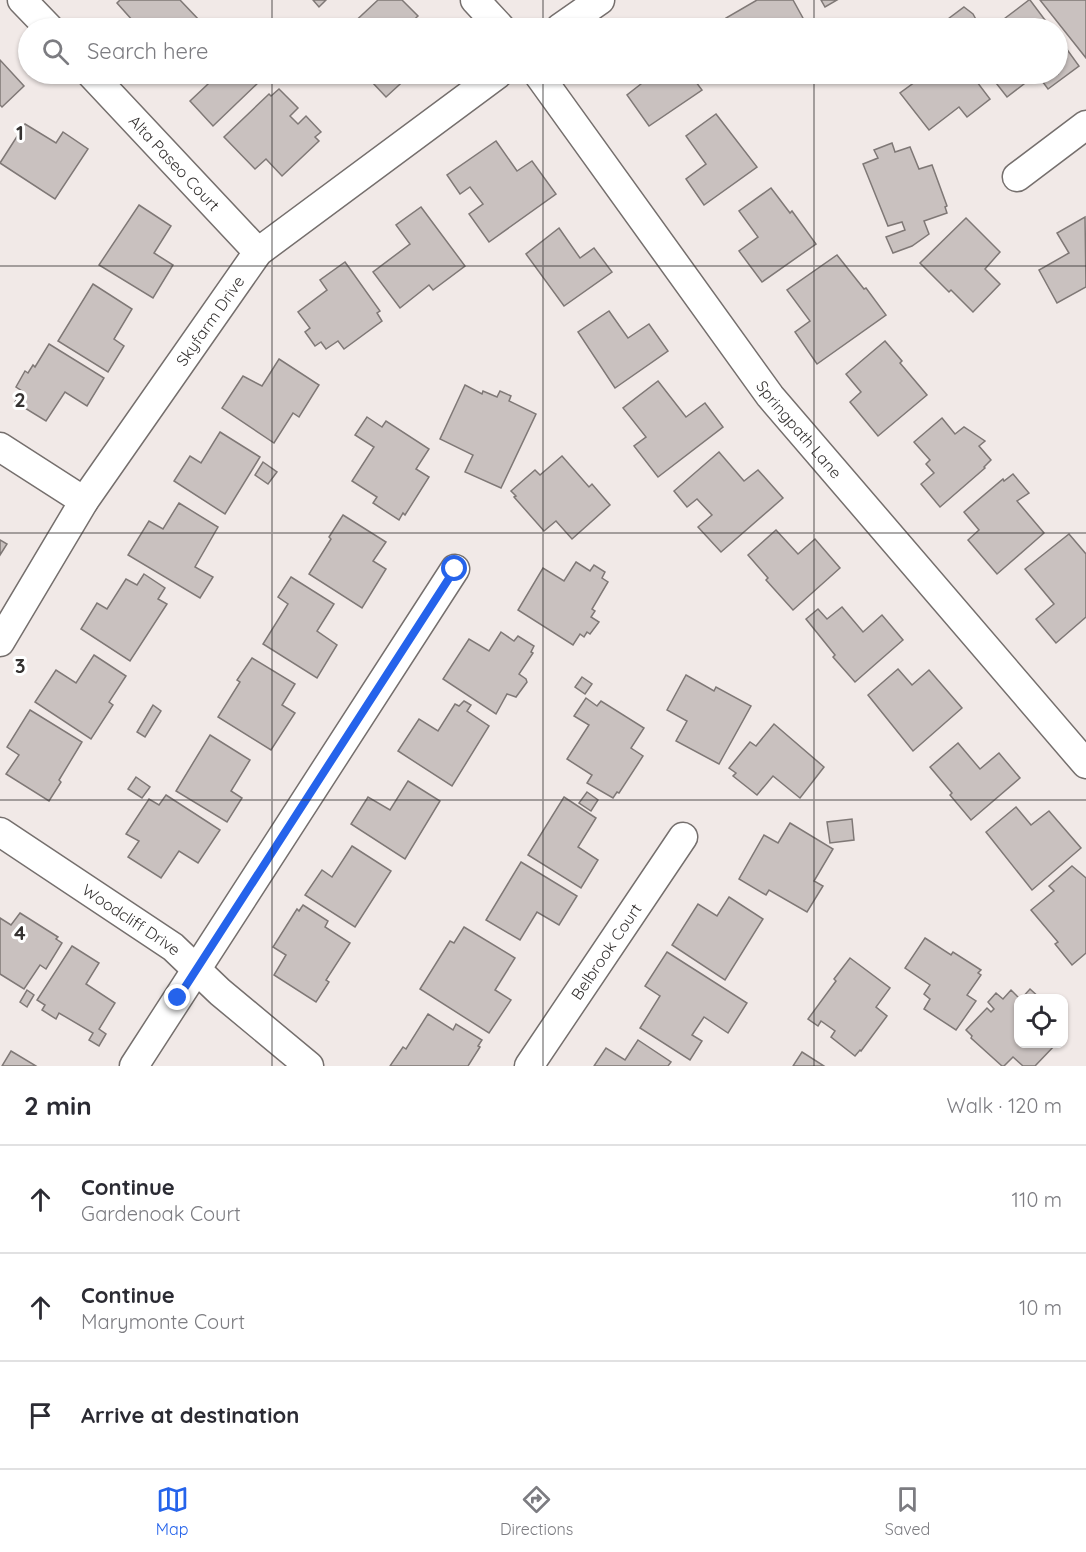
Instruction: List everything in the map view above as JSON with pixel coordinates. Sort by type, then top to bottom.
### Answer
[{"type":"street","points":[[22,0],[39,18]]},
{"type":"street","points":[[475,0],[492,18]]},
{"type":"street","points":[[574,18],[600,0]]},
{"type":"street","name":"Alta Paseo Court","points":[[100,84],[258,252]]},
{"type":"street","name":"Skyfarm Drive","points":[[0,642],[84,501],[258,252],[485,84]]},
{"type":"street","name":"Springpath Lane","points":[[545,84],[770,396],[1086,764]]},
{"type":"street","points":[[1017,177],[1086,125]]},
{"type":"street","points":[[0,447],[84,501]]},
{"type":"street","points":[[134,1066],[455,569]]},
{"type":"street","name":"Woodcliff Drive","points":[[0,832],[173,947],[220,992],[309,1066]]},
{"type":"street","name":"Belbrook Court","points":[[529,1066],[683,837]]},
{"type":"building","points":[[120,0],[180,0],[197,18],[130,18],[117,3]]},
{"type":"building","points":[[313,0],[326,0],[319,7]]},
{"type":"building","points":[[378,0],[402,0],[418,16],[416,18],[359,18]]},
{"type":"building","points":[[757,0],[793,0],[803,18],[726,18]]},
{"type":"building","points":[[821,0],[837,0],[825,7]]},
{"type":"building","points":[[1029,0],[1044,18],[1005,18]]},
{"type":"building","points":[[1040,0],[1086,0],[1086,58],[1068,35],[1068,18],[1054,18]]},
{"type":"building","points":[[964,7],[975,18],[949,18]]},
{"type":"building","points":[[1068,51],[1079,66],[1068,74]]},
{"type":"building","points":[[0,60],[18,80],[18,84],[24,86],[2,107],[0,105]]},
{"type":"building","points":[[208,84],[257,84],[213,126],[190,101]]},
{"type":"building","points":[[374,84],[400,84],[386,97]]},
{"type":"building","points":[[641,84],[698,84],[702,90],[649,126],[627,95]]},
{"type":"building","points":[[912,84],[979,84],[990,99],[967,117],[959,107],[929,130],[900,93]]},
{"type":"building","points":[[997,84],[1024,84],[1007,97]]},
{"type":"building","points":[[1044,84],[1055,84],[1048,89]]},
{"type":"building","points":[[279,89],[298,108],[290,116],[298,124],[306,116],[321,132],[315,137],[319,141],[282,176],[266,159],[255,169],[224,137],[269,94],[271,96]]},
{"type":"building","points":[[716,114],[757,167],[704,205],[686,179],[706,164],[686,136]]},
{"type":"building","points":[[25,124],[56,143],[63,132],[88,149],[55,199],[0,163]]},
{"type":"building","points":[[496,141],[517,171],[532,161],[556,194],[489,242],[469,214],[483,204],[470,187],[460,194],[447,175]]},
{"type":"building","points":[[892,143],[895,152],[910,147],[919,169],[932,165],[947,206],[945,207],[947,213],[924,221],[929,234],[912,246],[893,253],[886,237],[905,230],[902,222],[888,226],[863,164],[878,158],[874,150]]},
{"type":"building","points":[[771,188],[790,213],[792,211],[816,244],[762,282],[739,251],[758,237],[739,211]]},
{"type":"building","points":[[139,205],[171,226],[154,253],[173,265],[153,298],[99,265]]},
{"type":"building","points":[[421,207],[465,266],[433,290],[429,285],[400,308],[373,272],[410,244],[396,225]]},
{"type":"building","points":[[1085,217],[1086,287],[1057,303],[1039,270],[1069,253],[1057,233]]},
{"type":"building","points":[[966,218],[1000,252],[985,269],[1000,284],[973,312],[920,263]]},
{"type":"building","points":[[559,228],[580,258],[594,248],[612,272],[564,306],[526,254]]},
{"type":"building","points":[[837,255],[886,315],[817,364],[795,332],[810,321],[787,290]]},
{"type":"building","points":[[345,262],[380,311],[377,313],[382,321],[344,349],[338,341],[326,349],[321,342],[315,346],[305,332],[310,328],[298,312],[327,290],[320,280]]},
{"type":"building","points":[[93,284],[132,309],[114,339],[124,346],[108,372],[58,341]]},
{"type":"building","points":[[609,311],[628,338],[649,324],[668,351],[615,388],[578,332]]},
{"type":"building","points":[[885,341],[927,395],[878,436],[850,402],[861,392],[846,374]]},
{"type":"building","points":[[49,344],[104,378],[87,406],[65,392],[46,421],[15,402],[22,391],[16,387],[25,371],[28,373],[33,365],[35,367]]},
{"type":"building","points":[[279,359],[319,385],[299,417],[293,413],[274,443],[222,408],[243,376],[262,386]]},
{"type":"building","points":[[658,381],[686,417],[705,403],[723,427],[658,477],[634,446],[646,437],[623,408]]},
{"type":"building","points":[[465,385],[482,394],[483,391],[497,397],[500,391],[511,396],[509,401],[536,414],[501,488],[465,472],[473,455],[440,439]]},
{"type":"building","points":[[367,417],[382,427],[386,421],[429,449],[416,469],[429,477],[405,515],[403,513],[399,520],[373,503],[377,497],[352,481],[374,447],[355,435]]},
{"type":"building","points":[[942,418],[955,434],[964,427],[985,441],[979,446],[991,460],[985,468],[940,507],[921,484],[934,473],[926,464],[930,460],[914,442]]},
{"type":"building","points":[[220,432],[260,457],[225,514],[174,481],[190,456],[201,463]]},
{"type":"building","points":[[719,452],[744,481],[758,470],[783,498],[721,552],[698,527],[712,515],[697,499],[687,507],[674,491]]},
{"type":"building","points":[[562,456],[589,487],[592,484],[610,505],[572,539],[556,521],[544,531],[511,491],[535,470],[540,475]]},
{"type":"building","points":[[263,462],[277,472],[268,484],[255,475]]},
{"type":"building","points":[[1013,474],[1029,493],[1017,501],[1044,533],[997,574],[968,540],[979,530],[964,512],[1003,479],[1004,481]]},
{"type":"building","points":[[179,503],[218,527],[195,567],[213,577],[200,598],[128,555],[149,521],[163,529]]},
{"type":"building","points":[[343,515],[386,542],[373,561],[386,569],[362,608],[309,574]]},
{"type":"building","points":[[776,530],[798,554],[815,539],[840,568],[793,610],[766,580],[768,578],[748,555]]},
{"type":"building","points":[[1069,534],[1086,554],[1086,617],[1056,643],[1036,619],[1054,604],[1025,569]]},
{"type":"building","points":[[0,540],[7,544],[0,555]]},
{"type":"building","points":[[576,562],[590,571],[594,565],[605,572],[602,578],[608,582],[592,609],[595,611],[591,617],[599,622],[590,634],[587,632],[584,637],[580,634],[573,645],[518,610],[543,568],[564,581]]},
{"type":"building","points":[[144,574],[165,588],[158,599],[167,604],[130,661],[81,629],[97,603],[107,609],[126,579],[137,585]]},
{"type":"building","points":[[291,577],[334,604],[317,631],[337,645],[317,678],[263,644],[288,604],[278,597]]},
{"type":"building","points":[[842,607],[863,632],[882,615],[903,640],[855,682],[833,657],[835,655],[806,619],[818,609],[827,619]]},
{"type":"building","points":[[501,632],[514,641],[518,636],[534,646],[531,652],[533,653],[519,674],[527,682],[516,697],[507,694],[496,714],[443,679],[469,639],[489,651]]},
{"type":"building","points":[[94,655],[126,676],[109,702],[113,705],[91,739],[35,702],[56,670],[76,683]]},
{"type":"building","points":[[252,658],[295,684],[282,705],[295,713],[271,750],[218,717],[240,682],[237,680]]},
{"type":"building","points":[[898,669],[912,685],[929,670],[962,708],[913,751],[868,695]]},
{"type":"building","points":[[686,675],[714,691],[716,687],[751,706],[719,764],[676,741],[687,721],[667,710]]},
{"type":"building","points":[[582,677],[592,684],[585,694],[575,687]]},
{"type":"building","points":[[586,698],[597,706],[601,701],[644,728],[631,748],[643,756],[619,793],[617,792],[613,798],[587,783],[592,775],[567,759],[589,725],[574,716]]},
{"type":"building","points":[[464,701],[471,705],[467,711],[489,726],[452,786],[398,751],[419,719],[438,731],[455,704],[459,706]]},
{"type":"building","points":[[153,705],[161,711],[145,737],[137,732]]},
{"type":"building","points":[[30,710],[82,742],[49,801],[6,774],[19,755],[7,747]]},
{"type":"building","points":[[774,724],[824,767],[800,798],[773,776],[757,795],[733,776],[736,773],[729,768],[750,742],[756,746]]},
{"type":"building","points":[[210,735],[250,760],[231,791],[242,798],[227,822],[176,791]]},
{"type":"building","points":[[958,743],[980,769],[999,753],[1020,778],[971,820],[930,767]]},
{"type":"building","points":[[136,777],[150,787],[142,798],[128,789]]},
{"type":"building","points":[[408,781],[440,801],[405,859],[351,824],[368,797],[390,810]]},
{"type":"building","points":[[587,792],[598,800],[591,811],[579,803]]},
{"type":"building","points":[[166,795],[220,830],[198,863],[179,851],[161,878],[128,857],[139,841],[126,834],[149,799],[159,805]]},
{"type":"building","points":[[564,797],[596,818],[578,847],[598,860],[581,888],[528,855]]},
{"type":"building","points":[[1016,807],[1031,825],[1049,811],[1081,848],[1032,890],[986,832]]},
{"type":"building","points":[[852,819],[854,840],[830,843],[827,822]]},
{"type":"building","points":[[790,823],[833,849],[814,881],[823,886],[807,912],[769,890],[766,895],[739,879],[764,835],[778,843]]},
{"type":"building","points":[[352,846],[391,871],[355,927],[305,895],[322,870],[332,877]]},
{"type":"building","points":[[521,862],[577,896],[559,925],[537,912],[520,940],[486,920]]},
{"type":"building","points":[[1072,866],[1086,878],[1086,953],[1072,965],[1055,944],[1058,942],[1031,910],[1054,891],[1049,886]]},
{"type":"building","points":[[729,897],[763,919],[725,980],[672,945],[698,904],[717,916]]},
{"type":"building","points":[[303,905],[328,921],[325,927],[350,943],[326,980],[329,982],[316,1002],[274,975],[286,955],[273,947],[297,909],[299,911]]},
{"type":"building","points":[[20,913],[58,937],[56,939],[62,943],[46,969],[40,965],[24,989],[0,974],[0,918],[11,925]]},
{"type":"building","points":[[464,927],[515,958],[495,990],[511,1000],[489,1033],[420,989],[450,941],[454,943]]},
{"type":"building","points":[[925,938],[951,955],[953,952],[981,970],[978,973],[981,975],[967,995],[976,1001],[956,1030],[924,1009],[930,999],[924,994],[930,985],[905,968]]},
{"type":"building","points":[[72,946],[99,963],[86,984],[115,1003],[99,1029],[106,1034],[99,1046],[89,1040],[93,1033],[59,1013],[56,1019],[42,1010],[45,1005],[37,1000]]},
{"type":"building","points":[[667,952],[747,1003],[728,1033],[704,1017],[692,1035],[702,1041],[690,1060],[640,1028],[660,996],[645,986]]},
{"type":"building","points":[[850,958],[890,988],[876,1007],[887,1016],[855,1056],[831,1037],[835,1031],[821,1021],[818,1026],[808,1019]]},
{"type":"building","points":[[1030,989],[1036,994],[1026,994]]},
{"type":"building","points":[[27,990],[34,995],[27,1007],[20,1002]]},
{"type":"building","points":[[1011,990],[1015,994],[1014,1048],[1052,1048],[1035,1066],[1023,1066],[1013,1057],[1002,1066],[971,1038],[972,1036],[966,1030],[987,1008],[991,1012],[994,1009],[988,1002],[996,993],[1003,999]]},
{"type":"building","points":[[428,1014],[453,1030],[456,1024],[482,1040],[468,1066],[390,1066],[403,1047],[406,1049]]},
{"type":"building","points":[[638,1040],[671,1062],[668,1066],[594,1066],[606,1048],[625,1060]]},
{"type":"building","points":[[11,1051],[36,1066],[2,1066]]},
{"type":"building","points":[[802,1052],[824,1066],[793,1066]]},
{"type":"route","points":[[178,998],[455,569]]}]
